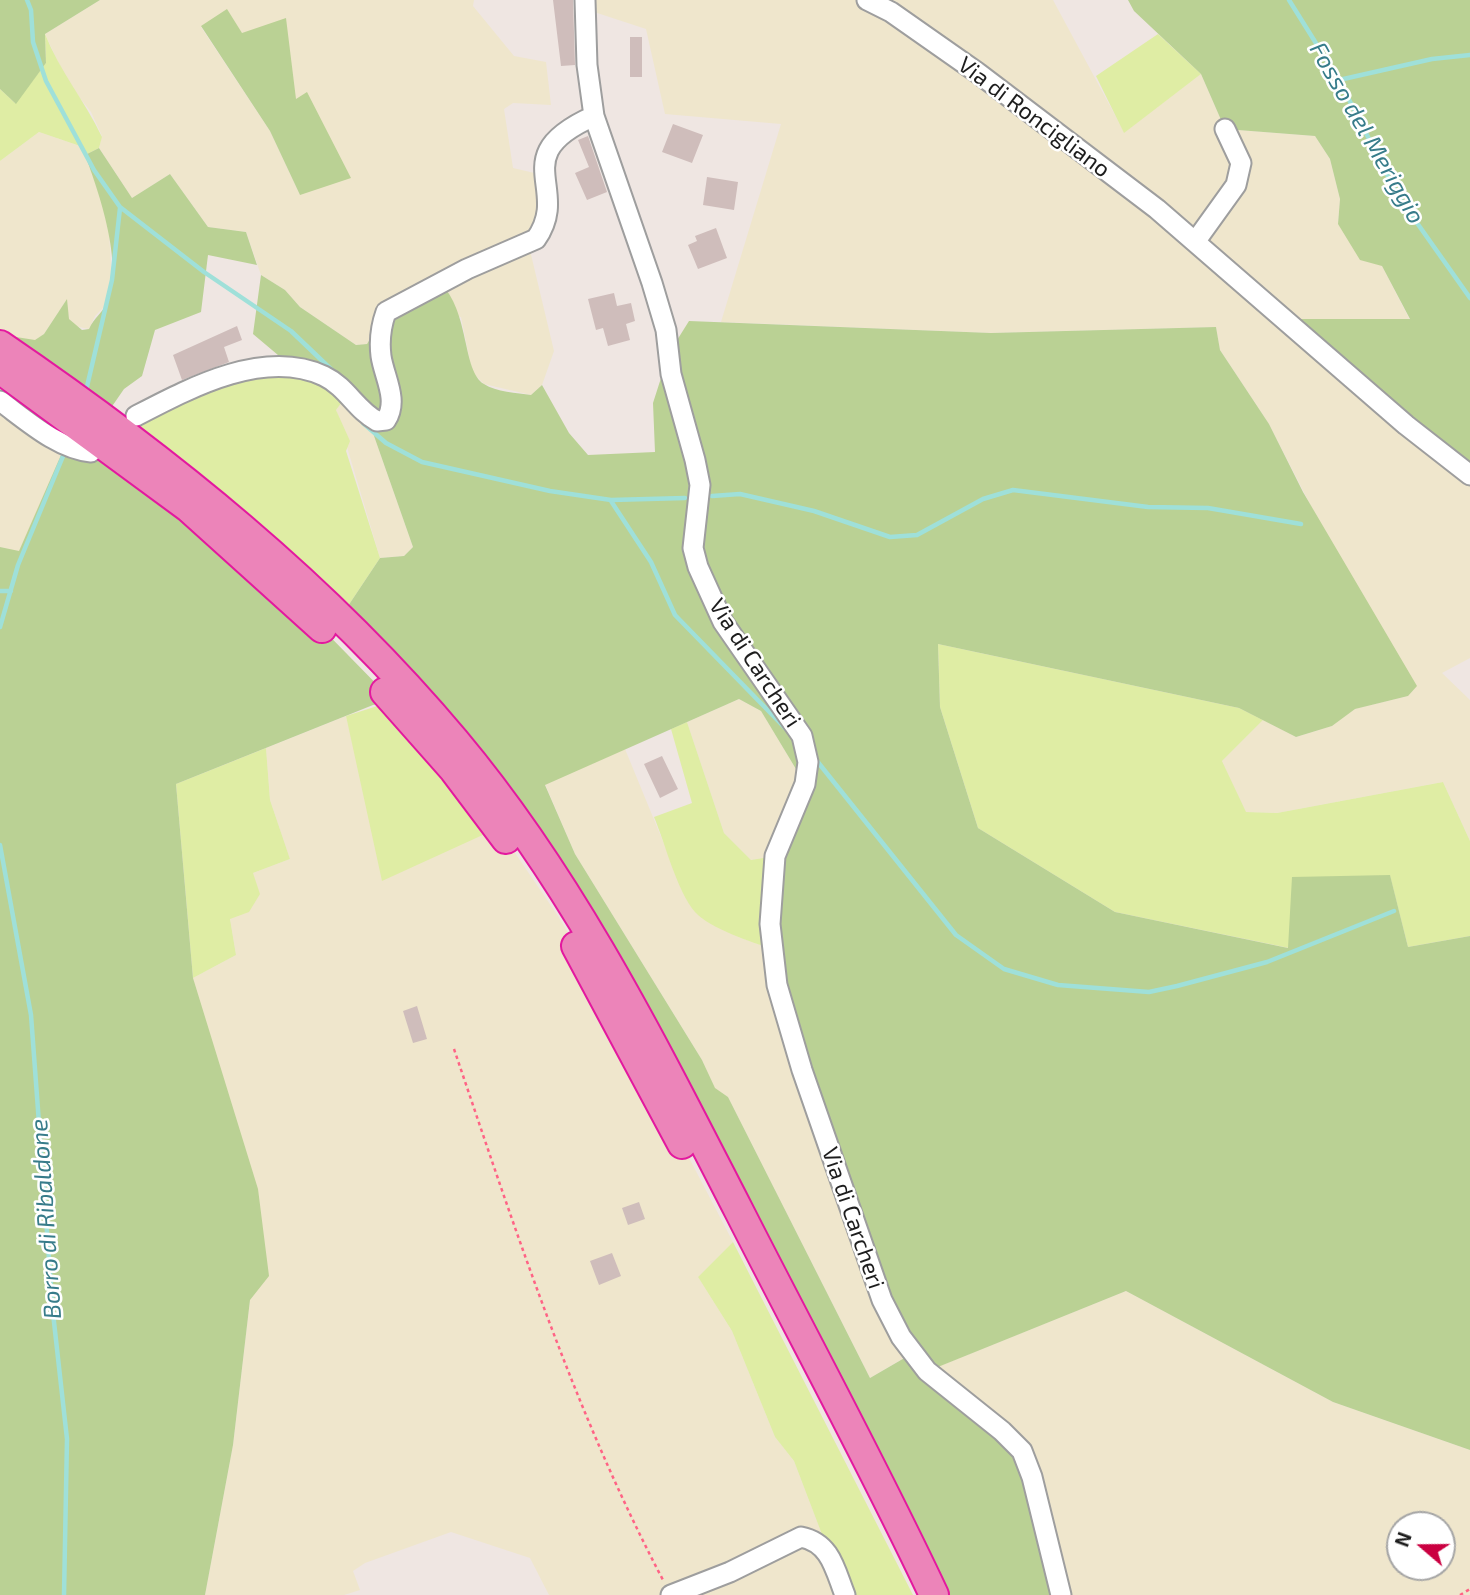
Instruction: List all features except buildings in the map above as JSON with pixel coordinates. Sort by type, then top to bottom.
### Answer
[{"type":"highway","points":[[0,345],[145,448],[271,552],[380,657],[455,741],[498,796],[539,851],[616,975],[934,1595]]},
{"type":"highway","points":[[0,369],[189,508],[302,608],[373,678],[454,770],[498,828],[558,916],[595,978],[913,1595]]},
{"type":"street","name":"Via di Carcheri","points":[[585,0],[587,65],[594,116],[666,330],[671,374],[700,485],[693,548],[698,567],[723,622],[802,736],[808,762],[805,784],[775,856],[770,924],[777,985],[802,1070],[882,1300],[901,1337],[928,1371],[1002,1431],[1022,1451],[1032,1477],[1061,1595]]},
{"type":"street","name":"Via di Roncigliano","points":[[867,0],[891,12],[978,73],[1195,242],[1406,425],[1470,475]]},
{"type":"street","points":[[136,416],[178,394],[223,378],[264,367],[290,366],[324,376],[349,393],[367,416],[377,421],[386,419],[393,405],[381,355],[380,328],[386,312],[467,268],[536,239],[547,218],[543,175],[549,146],[569,128],[594,116]]},
{"type":"street","points":[[1195,242],[1236,185],[1241,163],[1225,129]]},
{"type":"street","points":[[0,401],[75,447]]},
{"type":"street","points":[[668,1590],[730,1572],[801,1537],[813,1539],[826,1549],[845,1595]]},
{"type":"path","points":[[454,1049],[497,1180],[576,1390],[631,1520],[668,1590]]},
{"type":"path","points":[[1460,1595],[1470,1589]]},
{"type":"shaded area","points":[[100,0],[474,0],[473,6],[514,56],[546,62],[551,105],[513,103],[504,109],[513,168],[543,175],[546,193],[528,242],[554,351],[542,385],[531,395],[484,384],[472,372],[461,317],[386,312],[367,344],[356,345],[300,307],[285,290],[261,275],[246,232],[208,227],[170,174],[132,198],[99,148],[102,136],[91,112],[68,83],[45,34]],"holes":[[[201,27],[242,33],[296,100],[307,93],[300,195],[270,131]]]},
{"type":"shaded area","points":[[585,0],[1053,0],[1124,132],[1201,74],[1225,129],[1315,136],[1330,159],[1340,199],[1338,224],[1382,266],[1410,320],[1284,319],[1470,475],[1470,658],[1442,673],[1470,700],[1470,841],[1443,782],[1277,813],[1245,812],[1222,761],[1263,720],[1296,737],[1332,726],[1354,709],[1408,696],[1269,424],[1220,350],[1216,327],[991,333],[721,322],[781,124],[665,114],[646,29],[585,9]]},
{"type":"shaded area","points":[[39,132],[80,146],[85,155],[108,217],[112,280],[107,304],[95,316],[89,329],[74,326],[69,319],[66,301],[44,334],[35,341],[16,337],[8,350],[0,345],[0,161]]},
{"type":"shaded area","points":[[0,369],[79,425],[61,455],[19,552],[0,547]]},
{"type":"shaded area","points":[[349,393],[367,416],[413,547],[404,556],[380,558],[336,410]]},
{"type":"shaded area","points":[[739,699],[761,711],[805,784],[775,856],[751,860],[724,833],[687,722]]},
{"type":"shaded area","points":[[346,716],[361,775],[456,844],[498,828],[558,916],[595,978],[733,1242],[698,1277],[732,1331],[775,1437],[794,1461],[845,1595],[549,1595],[530,1558],[451,1532],[365,1563],[353,1571],[360,1590],[344,1595],[205,1595],[233,1445],[250,1300],[193,978],[236,955],[230,919],[253,873],[290,859],[270,800],[266,748]]},
{"type":"shaded area","points":[[625,749],[687,900],[697,913],[741,938],[773,949],[914,1352],[870,1378],[728,1097],[715,1089],[702,1060],[575,854],[545,784]]},
{"type":"shaded area","points":[[1126,1291],[1333,1402],[1470,1450],[1470,1595],[1061,1595],[927,1371]]},
{"type":"green space","points":[[0,0],[100,0],[45,34],[46,63],[16,104],[0,89]]},
{"type":"green space","points":[[1128,0],[1470,0],[1470,475],[1283,319],[1410,319],[1382,266],[1360,260],[1338,224],[1340,199],[1330,159],[1315,136],[1225,129],[1201,74],[1134,11]]},
{"type":"green space","points":[[227,9],[242,33],[286,18],[296,99],[307,92],[351,178],[300,195],[270,131],[201,26]]},
{"type":"green space","points":[[45,34],[102,137],[99,148],[85,155],[80,146],[39,132],[0,161],[0,89],[15,103],[46,63]]},
{"type":"green space","points":[[1158,34],[1201,74],[1124,133],[1096,76]]},
{"type":"green space","points":[[99,148],[132,198],[170,174],[208,227],[246,232],[257,265],[208,255],[201,312],[155,330],[142,376],[124,389],[104,418],[8,350],[16,337],[35,340],[44,334],[67,299],[69,319],[82,330],[89,329],[107,303],[112,287],[111,249],[103,208],[85,155]]},
{"type":"green space","points":[[261,275],[285,290],[300,307],[356,345],[367,344],[386,312],[440,283],[450,295],[456,309],[477,377],[494,389],[531,395],[542,385],[569,433],[588,455],[655,452],[653,403],[669,353],[689,321],[991,333],[1216,327],[1220,350],[1269,424],[1303,492],[1417,686],[1408,696],[1355,709],[1332,726],[1296,737],[1239,708],[938,644],[940,707],[978,828],[1115,912],[1288,948],[1292,877],[1390,875],[1408,947],[1470,936],[1470,1450],[1333,1402],[1126,1291],[928,1371],[1022,1451],[1061,1595],[934,1595],[574,907],[340,618],[380,558],[404,556],[413,547],[367,416],[349,393],[291,366],[253,334]],"holes":[[[739,699],[761,711],[805,784],[775,856],[777,985],[901,1337],[913,1353],[870,1378],[728,1097],[715,1088],[702,1060],[575,854],[545,785]]]},
{"type":"green space","points":[[264,367],[349,393],[336,410],[350,441],[346,451],[380,558],[340,618],[120,429]]},
{"type":"green space","points":[[79,425],[302,608],[393,701],[373,705],[176,784],[193,978],[258,1189],[269,1276],[250,1300],[233,1445],[205,1595],[0,1595],[0,547],[19,551],[61,455]]},
{"type":"green space","points":[[938,644],[1239,708],[1263,720],[1222,761],[1246,812],[1277,813],[1443,782],[1470,841],[1470,936],[1408,947],[1390,876],[1289,948],[1115,912],[978,828],[940,707]]},
{"type":"green space","points":[[393,701],[498,828],[382,881],[346,716]]},
{"type":"green space","points":[[687,722],[724,833],[751,860],[775,856],[773,949],[732,934],[702,918],[689,903],[672,866],[654,817],[692,803],[671,729]]},
{"type":"green space","points":[[266,748],[270,800],[290,859],[253,873],[260,894],[249,912],[230,919],[236,955],[193,978],[176,784]]},
{"type":"green space","points":[[733,1242],[913,1595],[845,1595],[794,1461],[775,1437],[732,1331],[698,1277]]},
{"type":"waterway","points":[[27,0],[31,10],[33,42],[46,81],[94,170],[120,207],[204,272],[291,331],[335,373]]},
{"type":"waterway","name":"Fosso del Meriggio","points":[[1289,0],[1339,80],[1398,196],[1470,298]]},
{"type":"waterway","points":[[1339,80],[1432,59],[1470,55]]},
{"type":"waterway","name":"Borro di Ribaldone","points":[[85,395],[112,280],[120,208]]},
{"type":"waterway","points":[[363,423],[386,443],[422,462],[550,491],[611,500],[685,498]]},
{"type":"waterway","name":"Borro di Ribaldone","points":[[0,627],[18,565],[66,449]]},
{"type":"waterway","points":[[712,496],[740,494],[814,511],[890,537],[917,535],[983,499],[1013,490],[1148,507],[1208,508],[1301,524]]},
{"type":"waterway","points":[[611,501],[651,562],[675,615],[787,730]]},
{"type":"waterway","points":[[0,591],[11,591]]},
{"type":"waterway","points":[[817,761],[956,935],[1004,969],[1058,985],[1149,992],[1177,986],[1267,962],[1394,911]]},
{"type":"waterway","name":"Borro di Ribaldone","points":[[0,845],[31,1015],[53,1313],[67,1439],[64,1595]]}]
